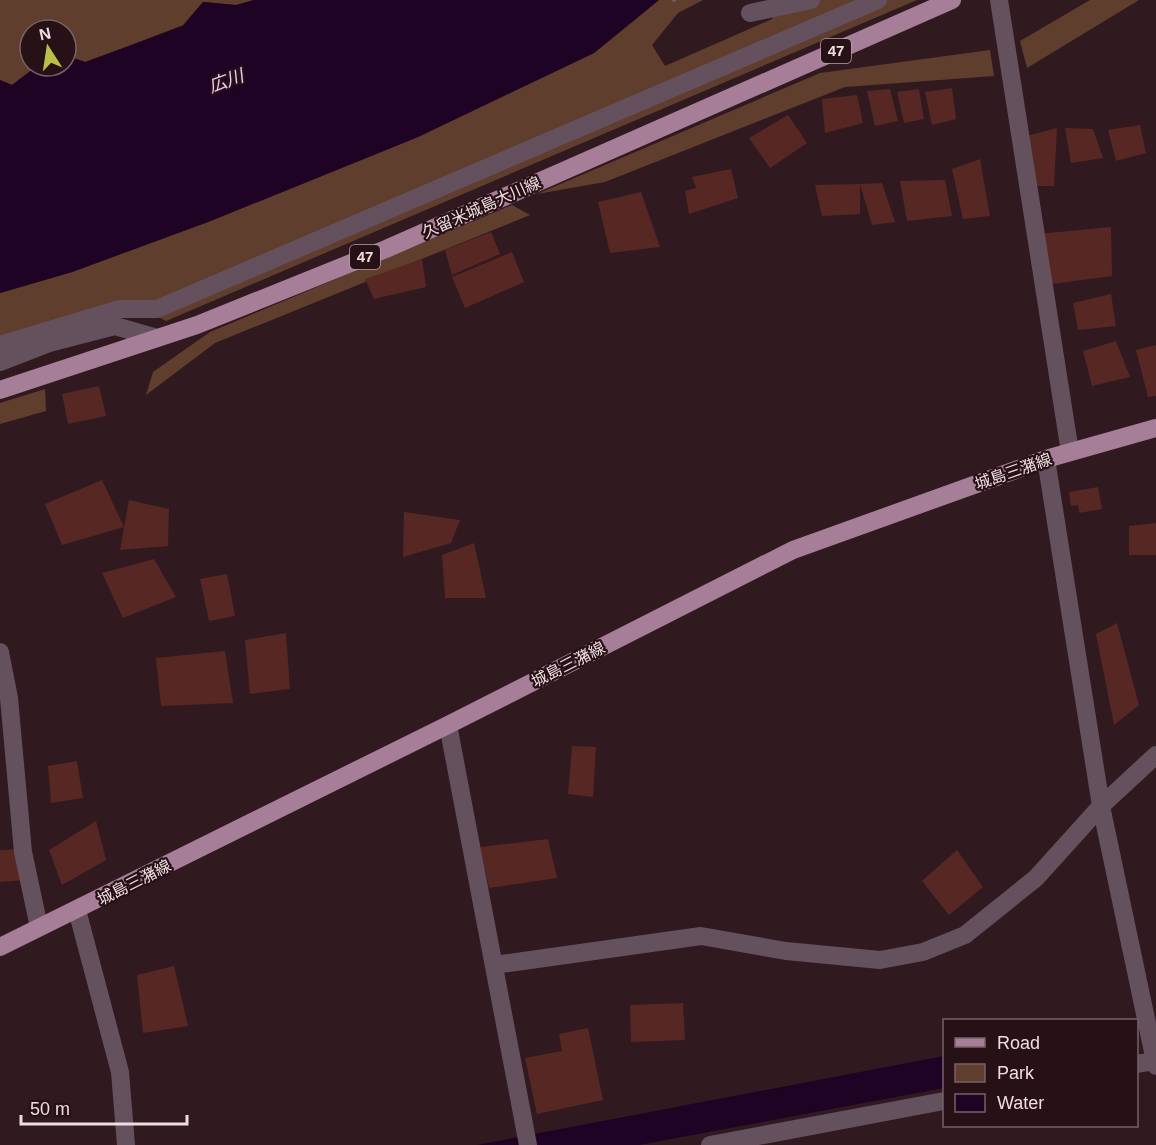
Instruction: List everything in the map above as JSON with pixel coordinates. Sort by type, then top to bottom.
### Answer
[{"type":"main road","name":"久留米城島大川線","points":[[0,390],[197,325],[386,249],[952,0]]},
{"type":"main road","name":"城島三潴線","points":[[0,947],[448,725],[793,550],[1046,459],[1156,428]]},
{"type":"street","points":[[750,13],[811,0]]},
{"type":"street","points":[[0,362],[47,337],[119,309],[158,309],[878,0]]},
{"type":"street","points":[[999,0],[1070,452]]},
{"type":"street","points":[[0,345],[115,326],[157,338]]},
{"type":"street","points":[[1046,459],[1101,806],[1155,1060],[1138,1064]]},
{"type":"street","points":[[0,652],[9,698],[23,852],[39,927]]},
{"type":"street","points":[[448,725],[527,1138]]},
{"type":"street","points":[[495,965],[701,936],[786,951],[880,960],[922,952],[965,935],[1035,878],[1101,806],[1156,755]]},
{"type":"street","points":[[77,910],[120,1072],[126,1145]]},
{"type":"street","points":[[710,1145],[943,1101]]},
{"type":"green space","points":[[0,0],[254,0],[236,5],[203,2],[183,25],[85,63],[78,60],[78,18],[18,18],[18,78],[21,78],[12,85],[0,80]]},
{"type":"green space","points":[[659,0],[703,0],[678,13],[652,45],[665,66],[772,19],[778,0],[917,0],[166,321],[127,301],[0,339],[0,293],[72,272],[208,222],[418,137],[594,53]]},
{"type":"green space","points":[[1090,0],[1139,0],[1027,68],[1020,41]]},
{"type":"green space","points":[[990,50],[994,76],[845,87],[605,182],[537,194],[820,73]]},
{"type":"green space","points":[[512,205],[530,215],[215,343],[146,395],[153,372],[210,332]]},
{"type":"green space","points":[[45,389],[46,411],[0,424],[0,403]]},
{"type":"water","name":"広川","points":[[254,0],[659,0],[594,53],[418,137],[208,222],[72,272],[0,293],[0,80],[12,85],[21,78],[78,78],[78,59],[85,62],[183,26],[203,2],[236,5]]},
{"type":"water","points":[[943,1056],[943,1088],[639,1145],[477,1145]]},
{"type":"building","points":[[952,88],[956,119],[932,125],[925,92]]},
{"type":"building","points":[[890,89],[898,121],[875,126],[867,91]]},
{"type":"building","points":[[919,89],[924,119],[904,123],[897,92]]},
{"type":"building","points":[[857,95],[863,123],[825,133],[822,99]]},
{"type":"building","points":[[788,115],[807,143],[770,168],[749,138]]},
{"type":"building","points":[[1140,125],[1146,153],[1116,161],[1108,130]]},
{"type":"building","points":[[1057,128],[1054,186],[1026,186],[1023,137]]},
{"type":"building","points":[[1065,128],[1093,129],[1103,158],[1071,163]]},
{"type":"building","points":[[980,159],[990,216],[963,219],[952,169]]},
{"type":"building","points":[[731,169],[738,198],[689,214],[685,191],[696,188],[692,177]]},
{"type":"building","points":[[945,180],[952,216],[907,221],[900,181]]},
{"type":"building","points":[[882,183],[895,222],[872,225],[860,184]]},
{"type":"building","points":[[860,184],[860,214],[822,216],[815,185]]},
{"type":"building","points":[[641,192],[660,247],[610,253],[598,202]]},
{"type":"building","points":[[1111,227],[1112,276],[1044,285],[1038,234]]},
{"type":"building","points":[[491,232],[500,254],[452,275],[445,250]]},
{"type":"building","points":[[512,252],[524,282],[465,308],[452,277]]},
{"type":"building","points":[[422,259],[426,287],[374,299],[365,279]]},
{"type":"building","points":[[1111,294],[1116,326],[1078,330],[1073,303]]},
{"type":"building","points":[[1116,341],[1130,377],[1092,386],[1083,351]]},
{"type":"building","points":[[1156,345],[1156,396],[1148,397],[1136,350]]},
{"type":"building","points":[[99,386],[106,416],[68,424],[62,394]]},
{"type":"building","points":[[102,480],[124,527],[62,545],[45,504]]},
{"type":"building","points":[[1098,487],[1102,509],[1079,513],[1078,505],[1071,506],[1069,492]]},
{"type":"building","points":[[129,500],[169,509],[168,546],[120,550]]},
{"type":"building","points":[[404,512],[460,520],[451,543],[403,557]]},
{"type":"building","points":[[1156,523],[1156,555],[1129,555],[1129,526]]},
{"type":"building","points":[[474,543],[486,598],[445,598],[442,555]]},
{"type":"building","points":[[154,559],[176,597],[123,618],[102,573]]},
{"type":"building","points":[[227,574],[235,616],[209,621],[200,579]]},
{"type":"building","points":[[1117,623],[1139,705],[1114,725],[1096,634]]},
{"type":"building","points":[[286,633],[290,689],[250,694],[245,640]]},
{"type":"building","points":[[225,651],[233,703],[161,706],[156,658]]},
{"type":"building","points":[[572,746],[596,747],[593,797],[568,794]]},
{"type":"building","points":[[77,761],[83,798],[51,803],[48,766]]},
{"type":"building","points":[[96,821],[106,860],[62,885],[49,850]]},
{"type":"building","points":[[548,839],[557,878],[489,888],[480,847]]},
{"type":"building","points":[[20,849],[26,880],[0,882],[0,850]]},
{"type":"building","points":[[957,850],[983,887],[949,915],[922,881]]},
{"type":"building","points":[[174,966],[188,1026],[143,1033],[137,975]]},
{"type":"building","points":[[683,1003],[685,1040],[631,1042],[630,1005]]},
{"type":"building","points":[[588,1028],[603,1100],[537,1114],[525,1058],[562,1051],[559,1034]]}]
